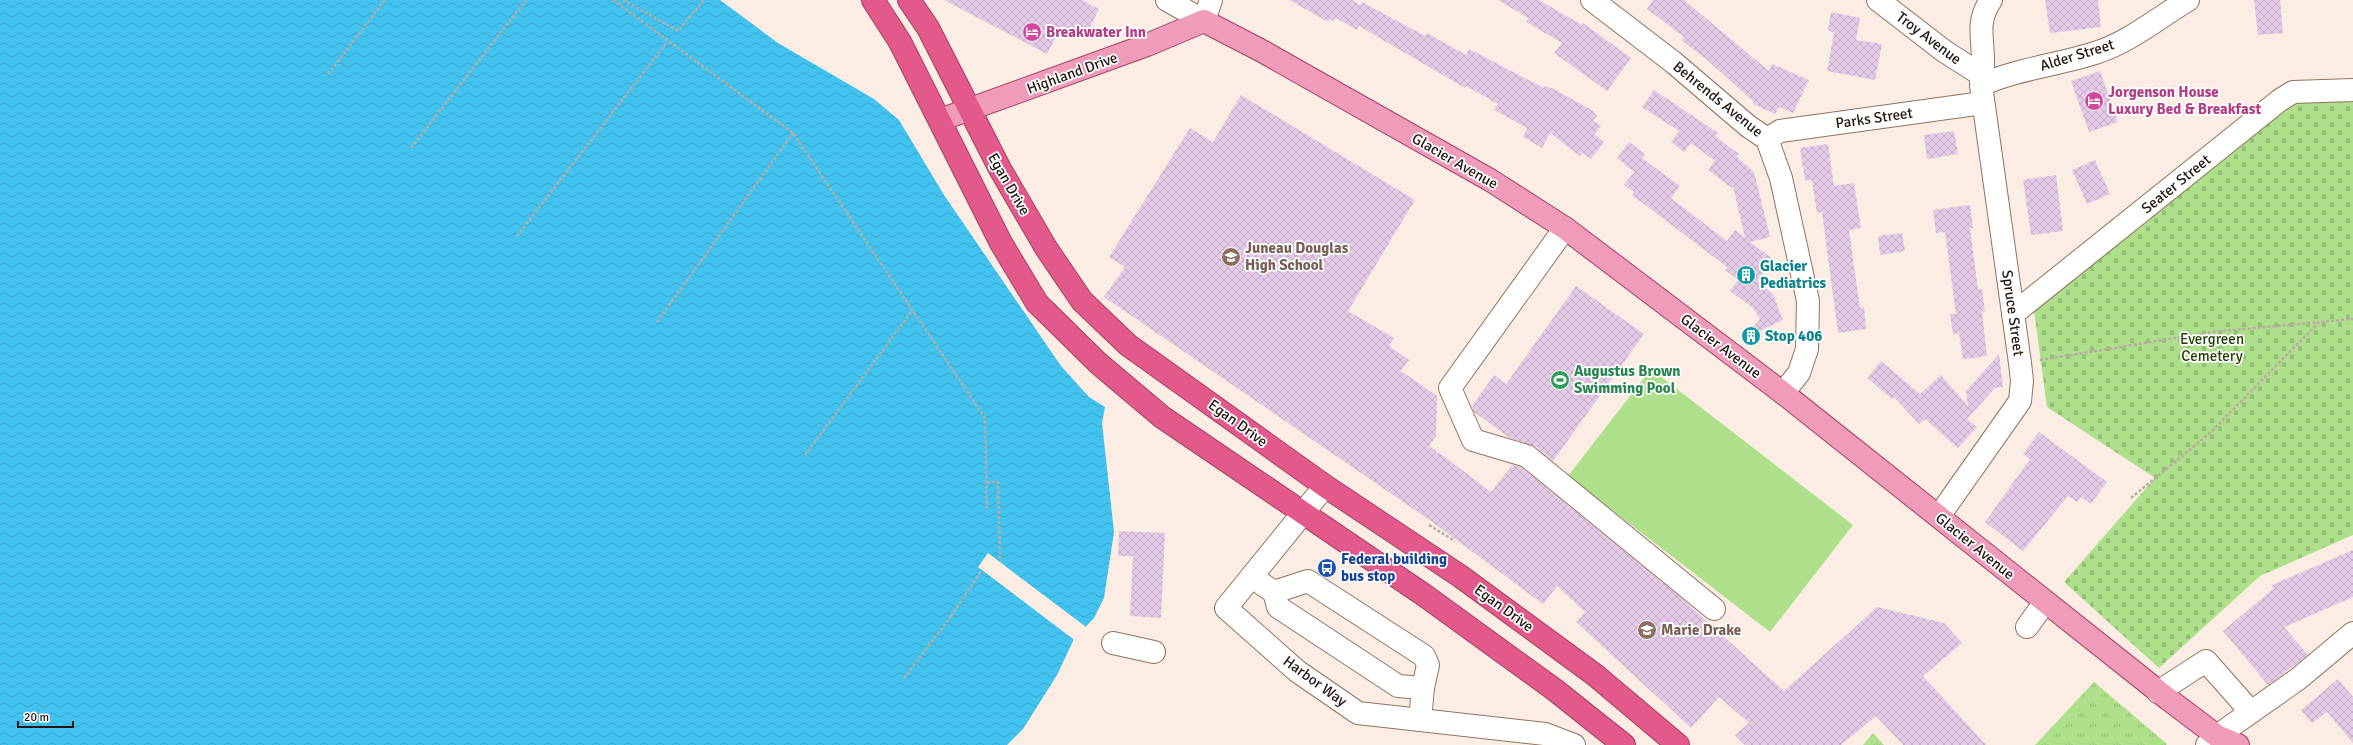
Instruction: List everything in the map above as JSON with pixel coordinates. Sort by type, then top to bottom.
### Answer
[{"type":"highway","name":"Egan Drive","points":[[873,0],[900,42],[1001,243],[1038,303],[1098,363],[1162,417],[1262,487],[1303,513],[1556,690],[1624,745]]},
{"type":"highway","name":"Egan Drive","points":[[909,0],[928,28],[969,111],[1046,248],[1082,301],[1128,345],[1325,486],[1460,576],[1595,675],[1678,745]]},
{"type":"main road","name":"Highland Drive","points":[[940,120],[969,111],[1147,45],[1204,21]]},
{"type":"main road","name":"Glacier Avenue","points":[[1204,21],[1262,51],[1490,180],[1565,228],[1783,392],[2158,692],[2212,740],[2238,745]]},
{"type":"street","name":"Glacier Avenue","points":[[1167,0],[1204,21]]},
{"type":"street","points":[[1204,21],[1211,0]]},
{"type":"street","name":"Behrends Avenue","points":[[1592,0],[1673,62],[1748,126],[1767,139],[1781,178],[1808,301],[1807,349],[1799,373],[1783,392]]},
{"type":"street","name":"Troy Avenue","points":[[1878,0],[1944,51],[1982,88]]},
{"type":"street","name":"Spruce Street","points":[[1939,516],[2020,401],[2022,382],[1982,88],[1984,63],[1981,20],[1991,0]]},
{"type":"street","name":"Alder Street","points":[[1982,88],[1998,78],[2096,53],[2118,44],[2188,0]]},
{"type":"street","name":"Parks Street","points":[[1767,139],[1780,131],[1982,88]]},
{"type":"street","name":"Seater Street","points":[[2013,314],[2280,100],[2294,92],[2353,90]]},
{"type":"street","points":[[1565,228],[1450,388],[1473,440],[1526,456],[1714,608]]},
{"type":"street","name":"Harbor Way","points":[[1325,486],[1226,608],[1297,671],[1358,713],[1420,720],[1513,738],[1545,734],[1574,745]]},
{"type":"street","points":[[1251,576],[1274,592],[1278,607],[1398,686],[1423,688]]},
{"type":"street","points":[[1274,592],[1308,582],[1424,656],[1428,666],[1423,688],[1420,720]]},
{"type":"street","points":[[2027,627],[2045,602]]},
{"type":"street","points":[[2212,740],[2298,679],[2353,633]]},
{"type":"street","points":[[1113,643],[1154,652]]},
{"type":"street","points":[[2158,692],[2206,661],[2251,712]]},
{"type":"path","points":[[328,74],[385,0]]},
{"type":"path","points":[[411,148],[526,0]]},
{"type":"path","points":[[613,0],[667,42],[793,133],[985,418],[987,511]]},
{"type":"path","points":[[623,0],[678,31],[704,0]]},
{"type":"path","points":[[518,236],[667,42]]},
{"type":"path","points":[[657,322],[793,133]]},
{"type":"path","points":[[805,455],[912,310]]},
{"type":"path","points":[[2020,363],[2082,355],[2212,332],[2353,319]]},
{"type":"path","points":[[2131,498],[2210,433],[2319,322]]},
{"type":"path","points":[[987,482],[998,482],[1000,562]]},
{"type":"path","points":[[1429,525],[1454,541]]},
{"type":"path","points":[[942,629],[982,570]]},
{"type":"path","points":[[904,678],[952,615]]},
{"type":"green space","name":"Evergreen Cemetery","points":[[2353,99],[2353,535],[2260,576],[2159,668],[2064,582],[2155,478],[2047,407],[2034,310],[2294,100]]},
{"type":"green space","points":[[1651,369],[1853,525],[1770,632],[1568,476]]},
{"type":"green space","points":[[2094,682],[2167,744],[2035,745]]},
{"type":"green space","points":[[1873,733],[1884,745],[1863,745]]},
{"type":"water","points":[[0,0],[720,0],[778,43],[874,99],[899,120],[944,195],[1061,366],[1089,397],[1105,407],[1102,423],[1114,532],[1104,598],[1094,618],[1074,639],[1057,675],[1023,729],[1007,745],[0,745]]},
{"type":"pier","points":[[988,553],[1088,627],[1074,643],[1073,639],[978,567]]},
{"type":"building","name":"Breakwater Inn","points":[[944,0],[1082,0],[1099,9],[1085,38],[1062,26],[1047,54]]},
{"type":"building","points":[[1289,0],[1352,0],[1360,5],[1362,2],[1425,36],[1427,33],[1466,55],[1469,49],[1544,88],[1545,86],[1554,89],[1593,111],[1597,116],[1593,121],[1601,126],[1594,134],[1604,142],[1591,159],[1582,153],[1580,156],[1550,133],[1542,148],[1523,137],[1527,128],[1494,110],[1498,104],[1466,86],[1465,88],[1359,26],[1357,30],[1336,18],[1334,21],[1330,19],[1328,22]]},
{"type":"building","points":[[1498,0],[1539,0],[1582,25],[1583,23],[1631,58],[1607,91],[1554,53],[1562,43],[1526,22],[1528,18]]},
{"type":"building","points":[[1653,0],[1684,0],[1769,71],[1772,64],[1809,80],[1793,113],[1779,107],[1775,114],[1753,104],[1754,102],[1706,59],[1682,41],[1684,37],[1647,9]]},
{"type":"building","points":[[2045,0],[2098,0],[2101,27],[2050,33]]},
{"type":"building","points":[[2254,0],[2280,0],[2283,33],[2258,35]]},
{"type":"building","points":[[1831,12],[1860,18],[1856,40],[1882,44],[1875,80],[1827,71],[1834,32],[1828,31]]},
{"type":"building","name":"Jorgenson House Luxury Bed & Breakfast","points":[[2100,71],[2118,122],[2089,132],[2071,81]]},
{"type":"building","points":[[1654,90],[1718,133],[1715,136],[1739,154],[1737,157],[1754,172],[1770,237],[1750,242],[1773,259],[1757,281],[1773,294],[1783,320],[1744,338],[1760,319],[1753,308],[1730,291],[1738,280],[1725,270],[1727,267],[1632,195],[1634,192],[1624,185],[1634,172],[1617,158],[1629,142],[1645,154],[1642,158],[1680,186],[1671,198],[1727,241],[1735,230],[1745,238],[1733,186],[1732,188],[1708,170],[1715,161],[1691,143],[1684,152],[1671,142],[1679,131],[1642,107]]},
{"type":"building","points":[[1241,95],[1415,200],[1348,311],[1394,338],[1389,346],[1409,360],[1401,371],[1437,396],[1436,436],[1429,446],[1436,451],[1436,455],[1438,452],[1491,492],[1512,465],[1521,467],[1680,597],[1784,691],[1877,607],[1944,623],[1962,643],[1923,676],[1986,745],[1903,745],[1876,716],[1841,745],[1745,745],[1735,735],[1749,723],[1719,697],[1691,728],[1576,622],[1585,612],[1557,586],[1543,604],[1431,521],[1104,297],[1125,267],[1109,257],[1190,128],[1213,142]]},
{"type":"building","points":[[1954,131],[1958,154],[1927,159],[1924,135]]},
{"type":"building","points":[[1828,144],[1834,186],[1854,183],[1861,228],[1849,230],[1860,308],[1864,307],[1866,329],[1838,333],[1822,212],[1817,213],[1812,180],[1805,181],[1800,148]]},
{"type":"building","points":[[2095,160],[2110,194],[2087,204],[2072,170]]},
{"type":"building","points":[[2056,175],[2063,231],[2031,235],[2023,180]]},
{"type":"building","points":[[1970,205],[1973,228],[1970,228],[1978,289],[1982,289],[1985,311],[1982,312],[1987,356],[1963,359],[1959,333],[1953,334],[1950,314],[1956,314],[1945,232],[1936,233],[1933,210]]},
{"type":"building","points":[[1902,233],[1905,251],[1880,255],[1878,236]]},
{"type":"building","name":"Augustus Brown Swimming Pool","points":[[1576,286],[1644,334],[1553,461],[1535,446],[1510,438],[1474,412],[1472,406],[1494,375],[1506,384]]},
{"type":"building","points":[[1999,354],[2003,387],[1995,388],[1967,419],[1977,427],[1958,448],[1925,419],[1919,424],[1894,397],[1892,399],[1867,378],[1881,361],[1920,394],[1941,375],[1968,406],[1966,391]]},
{"type":"building","points":[[2039,432],[2107,482],[2091,504],[2081,497],[2077,502],[2068,496],[2023,551],[1985,522],[2030,459],[2023,454]]},
{"type":"building","points":[[1119,531],[1165,533],[1161,618],[1130,616],[1133,556],[1118,556]]},
{"type":"building","points":[[2353,550],[2353,597],[2284,627],[2308,655],[2268,685],[2223,631],[2273,589],[2272,585]]},
{"type":"building","points":[[2338,679],[2353,697],[2353,743],[2327,712],[2312,723],[2301,710]]},
{"type":"place","name":"Breakwater Inn","points":[[1032,32]]},
{"type":"place","name":"Jorgenson House Luxury Bed & Breakfast","points":[[2094,101]]},
{"type":"place","name":"Juneau Douglas High School","points":[[1231,257]]},
{"type":"place","name":"Glacier Pediatrics","points":[[1746,275]]},
{"type":"place","name":"Stop 406","points":[[1751,336]]},
{"type":"place","name":"Augustus Brown Swimming Pool","points":[[1560,380]]},
{"type":"place","name":"Federal building bus stop","points":[[1327,568]]},
{"type":"place","name":"Marie Drake","points":[[1647,630]]}]
